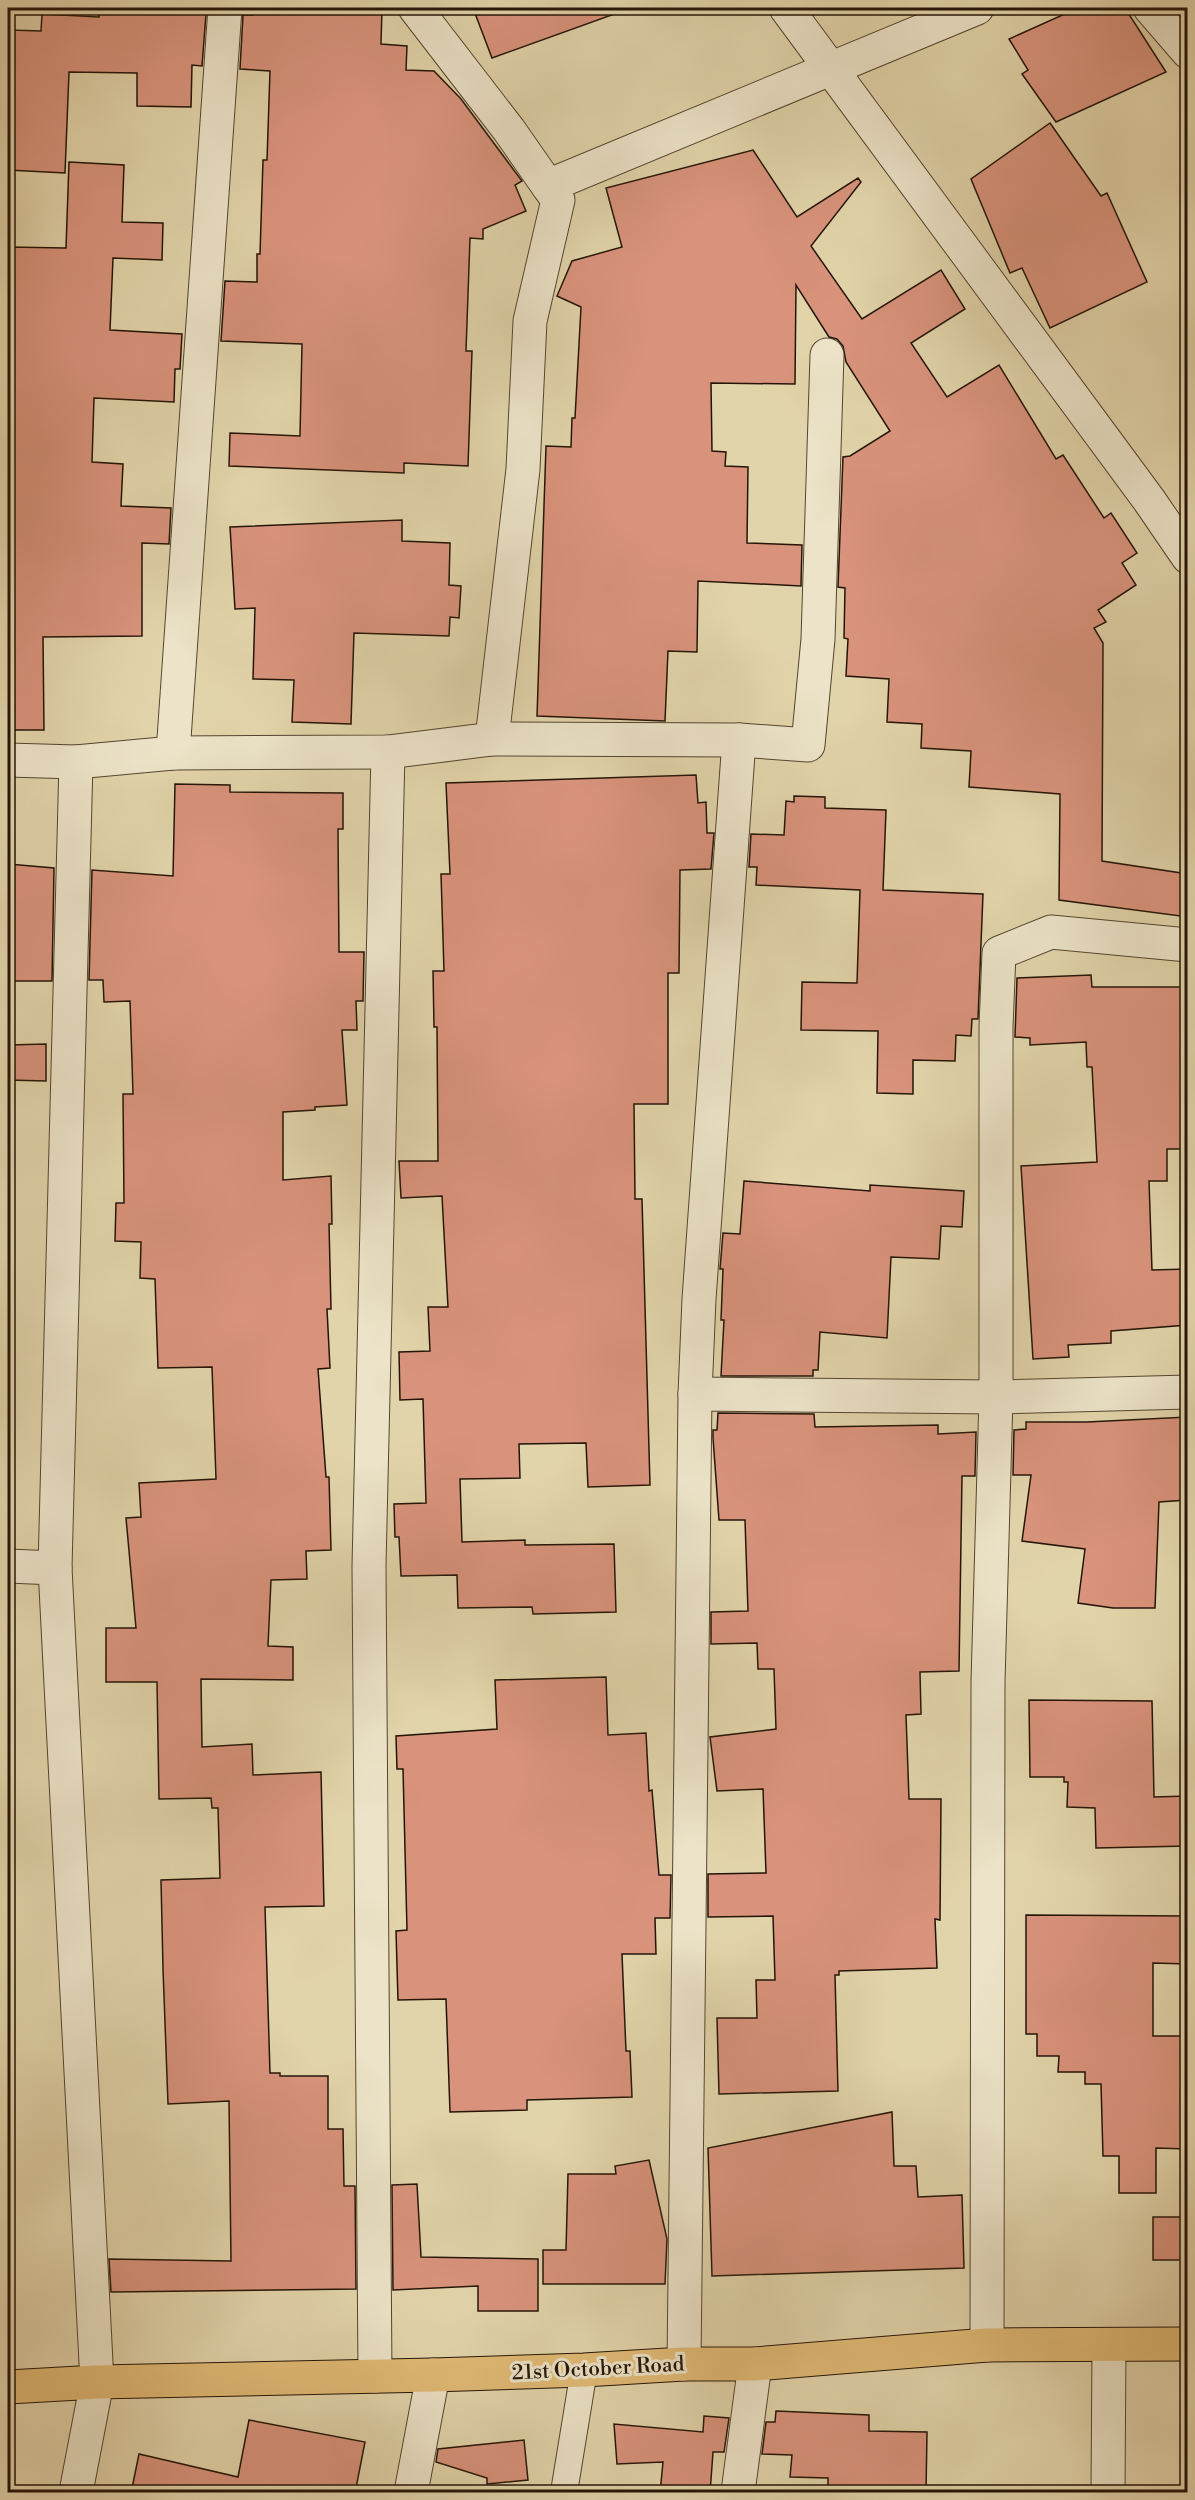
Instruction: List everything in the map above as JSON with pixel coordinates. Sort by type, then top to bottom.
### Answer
[{"type":"main road","name":"21st October Road","points":[[8,2387],[97,2382],[433,2375],[684,2364],[755,2364],[987,2344],[1109,2346],[1188,2344]]},
{"type":"street","points":[[173,753],[225,8]]},
{"type":"street","points":[[415,8],[509,130],[558,200],[530,321],[524,469],[492,739]]},
{"type":"street","points":[[786,8],[1149,500],[1188,557]]},
{"type":"street","points":[[548,186],[978,8]]},
{"type":"street","points":[[1150,8],[1188,52]]},
{"type":"street","points":[[8,760],[76,762],[173,753],[388,752],[492,739],[739,740],[808,745],[818,649],[826,355]]},
{"type":"street","points":[[684,2364],[695,1394],[699,1299],[739,740]]},
{"type":"street","points":[[375,2376],[369,1566],[388,752]]},
{"type":"street","points":[[76,762],[55,1568],[97,2382],[76,2493]]},
{"type":"street","points":[[987,2344],[988,1682],[996,1396],[996,1027],[999,953],[1051,932],[1188,945]]},
{"type":"street","points":[[695,1394],[996,1396],[1188,1392]]},
{"type":"street","points":[[8,1566],[55,1568]]},
{"type":"street","points":[[1108,2493],[1109,2346]]},
{"type":"street","points":[[738,2493],[755,2364]]},
{"type":"street","points":[[411,2493],[433,2375]]},
{"type":"lane","points":[[564,2493],[584,2370]]},
{"type":"building","points":[[252,8],[382,8],[381,44],[407,46],[406,70],[434,71],[461,99],[522,181],[515,185],[526,211],[483,229],[483,239],[470,238],[466,351],[472,351],[468,466],[404,463],[404,473],[229,466],[230,433],[300,436],[302,344],[221,341],[225,281],[257,282],[257,254],[260,254],[263,160],[267,160],[270,71],[240,69],[243,15],[253,15]]},
{"type":"building","points":[[473,8],[620,8],[620,12],[492,58]]},
{"type":"building","points":[[1078,8],[1125,8],[1166,72],[1056,122],[1022,74],[1028,70],[1009,39]]},
{"type":"building","points":[[99,12],[206,14],[202,66],[192,65],[191,107],[137,106],[137,73],[69,72],[65,173],[8,170],[9,30],[41,31],[42,14],[99,17]]},
{"type":"building","points":[[1050,123],[1101,196],[1107,193],[1147,282],[1050,328],[1022,268],[1010,273],[971,179]]},
{"type":"building","points":[[753,150],[797,217],[858,178],[861,182],[811,246],[862,319],[941,270],[965,309],[911,343],[947,397],[999,365],[1056,459],[1063,455],[1104,518],[1111,513],[1137,553],[1122,563],[1136,585],[1098,610],[1106,622],[1094,628],[1103,643],[1102,861],[1188,874],[1188,917],[1059,900],[1060,794],[969,787],[971,751],[921,748],[922,724],[887,722],[889,679],[846,676],[848,639],[844,638],[845,588],[838,587],[843,457],[850,456],[890,431],[846,362],[843,346],[837,339],[829,337],[796,285],[795,384],[711,383],[712,451],[726,452],[725,466],[748,467],[747,543],[802,545],[801,586],[698,581],[697,652],[668,651],[665,721],[537,716],[546,446],[571,447],[572,418],[575,418],[581,307],[557,296],[572,261],[622,247],[606,188]]},
{"type":"building","points":[[69,162],[124,165],[122,222],[163,223],[162,260],[113,258],[110,330],[182,334],[180,369],[175,369],[174,402],[94,398],[92,462],[123,464],[121,506],[171,508],[169,544],[142,543],[142,636],[43,637],[44,730],[8,730],[8,353],[10,353],[8,247],[66,248]]},
{"type":"building","points":[[402,520],[402,541],[450,543],[449,585],[461,586],[459,618],[450,617],[449,636],[354,633],[351,724],[292,722],[294,680],[253,679],[255,608],[235,609],[230,527]]},
{"type":"building","points":[[696,775],[698,803],[706,802],[707,833],[714,833],[711,869],[680,870],[679,973],[668,973],[668,1104],[634,1104],[635,1199],[642,1199],[650,1485],[588,1487],[586,1443],[519,1444],[520,1478],[460,1479],[462,1542],[525,1540],[525,1545],[614,1544],[616,1612],[533,1614],[532,1607],[458,1608],[457,1575],[401,1576],[399,1537],[395,1537],[394,1504],[426,1503],[423,1399],[400,1400],[399,1352],[430,1351],[428,1307],[448,1307],[442,1196],[401,1198],[399,1161],[438,1161],[437,1027],[434,1027],[433,971],[444,971],[441,874],[450,874],[446,783]]},
{"type":"building","points":[[175,784],[230,785],[230,792],[343,793],[343,829],[338,829],[339,952],[364,952],[363,1001],[356,1001],[357,1030],[342,1030],[347,1105],[283,1112],[283,1180],[331,1176],[332,1224],[329,1224],[331,1309],[327,1309],[330,1368],[318,1369],[326,1477],[329,1477],[331,1550],[306,1551],[307,1579],[271,1580],[268,1646],[293,1647],[293,1680],[201,1679],[202,1747],[252,1744],[253,1775],[321,1772],[324,1906],[265,1907],[270,2073],[280,2073],[280,2076],[328,2076],[328,2129],[343,2129],[344,2186],[355,2186],[356,2289],[111,2292],[109,2259],[231,2261],[229,2101],[168,2104],[163,1969],[161,1880],[220,1878],[218,1808],[212,1808],[211,1798],[159,1799],[157,1682],[106,1682],[106,1628],[136,1628],[126,1518],[141,1517],[139,1483],[216,1479],[212,1367],[158,1368],[155,1279],[140,1278],[141,1242],[115,1241],[116,1203],[124,1203],[123,1094],[133,1094],[130,1001],[104,1002],[103,980],[89,980],[92,870],[173,876]]},
{"type":"building","points":[[794,796],[825,797],[825,808],[886,810],[883,890],[983,894],[978,1019],[972,1019],[971,1036],[956,1035],[955,1061],[913,1060],[913,1094],[877,1093],[878,1031],[801,1030],[802,982],[857,983],[860,890],[756,885],[757,867],[749,867],[751,834],[784,835],[786,801],[794,802]]},
{"type":"building","points":[[8,864],[54,868],[52,981],[8,981]]},
{"type":"building","points":[[1091,975],[1092,987],[1188,987],[1188,1149],[1167,1149],[1167,1181],[1149,1181],[1152,1270],[1188,1269],[1188,1325],[1111,1331],[1111,1343],[1068,1345],[1069,1357],[1033,1359],[1021,1166],[1097,1162],[1092,1067],[1087,1067],[1086,1042],[1030,1045],[1030,1038],[1015,1037],[1017,978]]},
{"type":"building","points":[[46,1044],[46,1081],[8,1080],[8,1045]]},
{"type":"building","points":[[744,1181],[870,1191],[870,1185],[964,1191],[962,1227],[941,1226],[939,1259],[891,1257],[887,1338],[820,1332],[818,1370],[813,1370],[813,1376],[721,1376],[724,1320],[721,1320],[723,1269],[720,1269],[723,1233],[740,1234]]},
{"type":"building","points":[[718,1413],[814,1414],[815,1427],[938,1425],[938,1434],[976,1432],[975,1476],[962,1476],[959,1671],[920,1672],[921,1714],[906,1715],[909,1799],[941,1799],[940,1920],[935,1919],[937,1968],[839,1971],[839,1975],[835,1975],[838,2091],[719,2094],[717,2018],[757,2018],[756,1980],[775,1980],[773,1916],[708,1917],[708,1874],[766,1873],[763,1789],[717,1791],[710,1737],[776,1729],[774,1669],[758,1669],[757,1643],[711,1644],[711,1612],[748,1611],[745,1520],[719,1520],[713,1438],[713,1430],[717,1430]]},
{"type":"building","points":[[1188,1417],[1187,1500],[1159,1502],[1155,1608],[1113,1608],[1078,1603],[1085,1549],[1022,1541],[1031,1475],[1013,1475],[1014,1430],[1026,1429],[1026,1422],[1087,1422]]},
{"type":"building","points":[[606,1677],[608,1735],[646,1733],[649,1791],[652,1790],[659,1875],[671,1875],[670,1918],[655,1918],[656,1954],[622,1954],[626,2051],[630,2051],[632,2097],[527,2100],[527,2110],[450,2112],[446,1999],[398,2000],[396,1931],[407,1930],[403,1769],[397,1769],[396,1736],[497,1729],[495,1680]]},
{"type":"building","points":[[1029,1700],[1152,1701],[1154,1797],[1188,1796],[1188,1846],[1096,1848],[1095,1808],[1067,1807],[1068,1782],[1064,1782],[1064,1777],[1030,1777]]},
{"type":"building","points":[[1026,1915],[1188,1916],[1188,1964],[1153,1963],[1153,2036],[1188,2036],[1188,2149],[1156,2148],[1156,2193],[1119,2193],[1119,2156],[1103,2156],[1101,2084],[1085,2084],[1085,2072],[1058,2072],[1059,2056],[1037,2056],[1037,2034],[1026,2034]]},
{"type":"building","points":[[892,2112],[894,2166],[916,2166],[918,2197],[962,2195],[964,2268],[712,2276],[708,2148]]},
{"type":"building","points":[[649,2160],[667,2239],[665,2284],[543,2284],[543,2250],[566,2250],[568,2174],[616,2174],[615,2166]]},
{"type":"building","points":[[417,2184],[421,2257],[538,2259],[538,2311],[478,2311],[478,2286],[393,2290],[392,2185]]},
{"type":"building","points":[[1153,2217],[1188,2217],[1188,2260],[1153,2260]]},
{"type":"building","points":[[776,2411],[869,2415],[869,2431],[927,2432],[926,2493],[828,2493],[828,2478],[790,2477],[792,2455],[762,2454],[766,2422],[775,2422]]},
{"type":"building","points":[[704,2416],[729,2418],[724,2452],[713,2452],[710,2493],[660,2493],[663,2462],[617,2464],[614,2424],[703,2432]]},
{"type":"building","points":[[249,2420],[365,2442],[355,2493],[131,2493],[139,2454],[238,2477]]},
{"type":"building","points":[[524,2440],[528,2480],[487,2484],[487,2478],[436,2462],[438,2449]]}]
